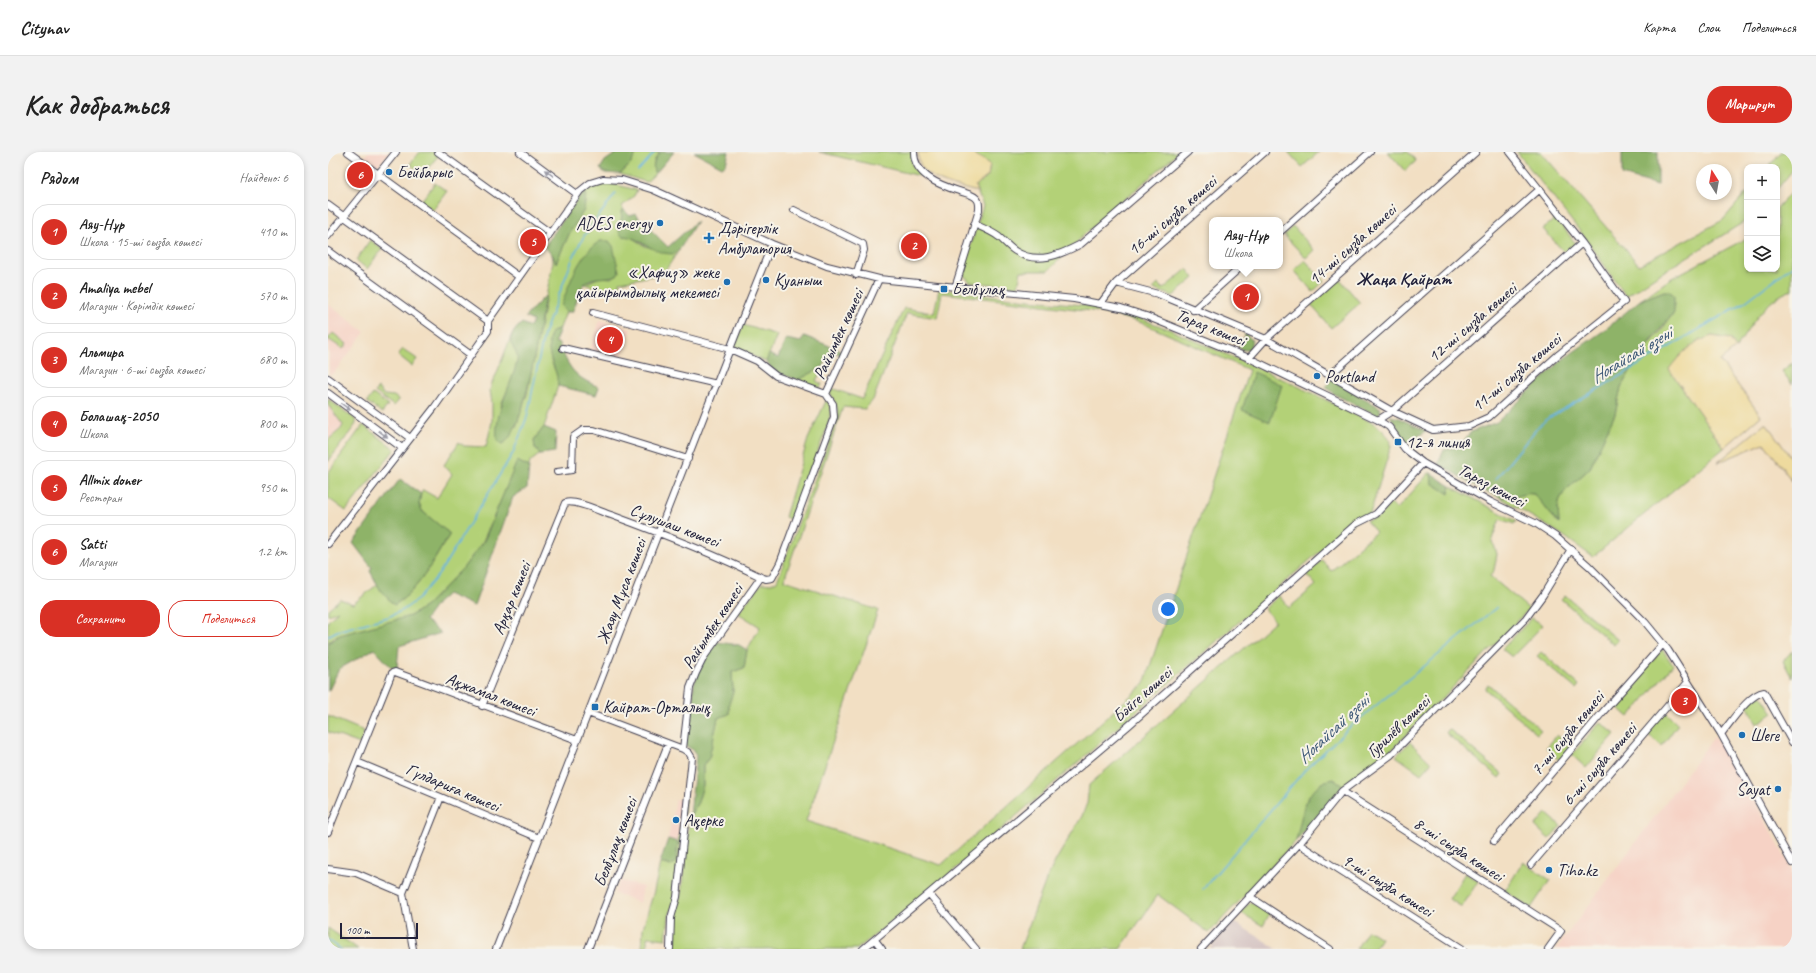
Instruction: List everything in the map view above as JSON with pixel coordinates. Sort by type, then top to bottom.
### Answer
[{"type":"street","points":[[348,152],[518,276]]},
{"type":"street","points":[[328,236],[396,152]]},
{"type":"street","points":[[438,152],[549,232]]},
{"type":"street","points":[[520,152],[579,192]]},
{"type":"street","points":[[914,152],[916,162],[924,174],[943,186],[972,195],[977,199],[979,206],[955,288]]},
{"type":"street","points":[[974,224],[993,233],[1014,250],[1024,255],[1035,258],[1046,258],[1066,252],[1081,244],[1188,152]]},
{"type":"street","name":"16-ші сызба көшесі","points":[[1102,303],[1116,283],[1265,152]]},
{"type":"street","points":[[1283,229],[1370,152]]},
{"type":"street","name":"14-ші сызба көшесі","points":[[1249,358],[1266,339],[1476,152]]},
{"type":"street","points":[[1510,152],[1582,243]]},
{"type":"street","points":[[328,544],[434,408],[488,331],[488,321],[518,276],[589,178]]},
{"type":"street","name":"Тараз көшесі","points":[[579,192],[590,183],[603,179],[622,180],[654,190],[772,244],[827,266],[856,275],[955,288],[1102,303],[1146,316],[1249,358],[1378,420],[1389,427],[1405,449],[1423,463],[1491,502],[1535,523],[1571,549],[1640,617],[1663,644],[1721,734],[1792,863]]},
{"type":"street","points":[[1330,374],[1540,189]]},
{"type":"street","points":[[328,205],[488,321]]},
{"type":"street","points":[[794,210],[863,244],[864,250],[856,275]]},
{"type":"street","name":"11-ші сызба көшесі","points":[[1116,283],[1158,294],[1193,310],[1266,339],[1330,374],[1392,411],[1433,430],[1468,426],[1489,417],[1559,354],[1624,302],[1582,243]]},
{"type":"street","name":"12-ші сызба көшесі","points":[[1378,420],[1392,411],[1582,243]]},
{"type":"street","name":"Жаяу Мұса көшесі","points":[[496,949],[772,244]]},
{"type":"street","points":[[328,251],[471,355]]},
{"type":"street","points":[[1193,310],[1239,269]]},
{"type":"street","name":"Райымбек көшесі","points":[[772,578],[780,564],[834,417],[833,404],[826,394],[879,279]]},
{"type":"street","points":[[593,313],[720,344],[757,360],[776,376],[826,394]]},
{"type":"street","points":[[563,348],[717,384]]},
{"type":"street","points":[[328,378],[410,438]]},
{"type":"street","points":[[328,394],[402,448]]},
{"type":"street","points":[[558,472],[572,470],[573,437],[585,429],[594,430],[688,459]]},
{"type":"street","name":"Бәйге көшесі","points":[[863,949],[930,895],[972,857],[1127,726],[1356,524],[1376,514],[1423,463]]},
{"type":"street","name":"Сұлушаш көшесі","points":[[566,502],[585,506],[659,532],[714,554],[761,577],[766,579],[772,578]]},
{"type":"street","name":"Арқар көшесі","points":[[482,706],[566,502]]},
{"type":"street","name":"Гурилёв көшесі","points":[[1201,949],[1299,844],[1342,791],[1391,755],[1526,618],[1543,595],[1571,549]]},
{"type":"street","name":"Райымбек көшесі","points":[[683,749],[690,688],[696,673],[704,657],[761,577]]},
{"type":"street","name":"7-ші сызба көшесі","points":[[1494,841],[1602,713],[1663,644]]},
{"type":"street","name":"Ақжамал көшесі","points":[[357,762],[392,673],[395,672],[482,706],[577,740]]},
{"type":"street","name":"6-ші сызба көшесі","points":[[1531,865],[1688,682]]},
{"type":"street","points":[[1721,734],[1748,701],[1754,696],[1764,692],[1766,693],[1792,742]]},
{"type":"street","points":[[588,713],[683,749],[691,755],[692,767],[677,897],[671,918],[670,949]]},
{"type":"street","name":"Белбұлақ көшесі","points":[[588,949],[668,744]]},
{"type":"street","points":[[328,832],[357,762]]},
{"type":"street","name":"Гүлдариға көшесі","points":[[357,762],[539,838]]},
{"type":"street","name":"8-ші сызба көшесі","points":[[1342,791],[1561,931],[1548,949]]},
{"type":"street","points":[[413,949],[403,893],[441,797]]},
{"type":"street","name":"9-ші сызба көшесі","points":[[1299,844],[1463,949]]},
{"type":"street","points":[[328,869],[356,873],[403,893]]},
{"type":"street","points":[[930,895],[976,949]]},
{"type":"street","points":[[1249,896],[1330,949]]},
{"type":"street","points":[[875,940],[882,949]]},
{"type":"shaded area","points":[[368,152],[389,152],[376,168],[363,159]]},
{"type":"shaded area","points":[[328,304],[365,332],[334,373],[329,375]]},
{"type":"shaded area","points":[[600,320],[631,329],[621,358],[590,350]]},
{"type":"shaded area","points":[[328,399],[355,419],[356,424],[328,462]]},
{"type":"shaded area","points":[[1714,737],[1726,749],[1792,870],[1792,949],[1556,949]]},
{"type":"shaded area","name":"Ақерке","points":[[676,799],[683,801],[678,842],[668,839]]},
{"type":"shaded area","points":[[620,880],[643,887],[640,903],[614,893]]},
{"type":"shaded area","points":[[1232,921],[1257,936],[1277,949],[1210,949]]},
{"type":"green space","points":[[420,152],[433,152],[438,156],[423,174],[410,164]]},
{"type":"green space","points":[[618,152],[637,152],[630,165],[620,174],[605,173],[600,169],[605,161]]},
{"type":"green space","points":[[637,152],[660,152],[655,160],[655,174],[646,182],[620,174],[630,165]]},
{"type":"green space","points":[[660,152],[674,152],[655,174],[655,160]]},
{"type":"green space","points":[[694,152],[729,152],[726,164],[722,167]]},
{"type":"green space","points":[[819,152],[912,152],[912,164],[920,176]]},
{"type":"green space","points":[[971,152],[1179,152],[1088,231],[1048,271],[1021,271],[1018,287],[970,282],[962,273],[983,206],[975,186],[988,176],[990,164]]},
{"type":"green space","points":[[1288,152],[1319,152],[1302,167]]},
{"type":"green space","points":[[1388,152],[1408,152],[1416,161],[1405,171]]},
{"type":"green space","points":[[1517,152],[1541,152],[1639,265],[1723,220],[1744,196],[1744,222],[1626,296],[1586,239]]},
{"type":"green space","points":[[1622,152],[1658,152],[1658,185],[1622,175]]},
{"type":"green space","points":[[1781,152],[1792,152],[1792,171],[1780,185],[1780,164],[1771,164]]},
{"type":"green space","points":[[435,183],[447,191],[433,210],[421,201]]},
{"type":"green space","points":[[609,183],[637,190],[634,196],[621,207],[623,209],[621,214],[629,236],[645,246],[674,254],[681,247],[663,274],[620,282],[617,293],[584,284],[600,277],[612,278],[619,272],[617,264],[579,264],[562,306],[566,312],[560,328],[555,330],[551,361],[558,377],[558,386],[544,427],[534,440],[535,448],[540,454],[530,462],[529,467],[518,462],[483,541],[464,567],[426,606],[410,616],[395,622],[334,637],[328,643],[328,621],[338,611],[328,615],[328,609],[340,599],[353,604],[378,584],[394,605],[403,599],[419,583],[450,534],[426,515],[419,504],[420,497],[423,490],[437,498],[452,474],[444,465],[459,442],[464,446],[486,447],[492,422],[490,390],[512,334],[512,345],[517,354],[518,362],[515,374],[501,405],[516,427],[527,394],[553,261],[552,254],[556,263],[570,232],[584,210],[586,193],[578,198],[584,192],[592,188]]},
{"type":"green space","points":[[1792,191],[1792,290],[1782,294],[1766,307],[1753,322],[1736,348],[1730,339],[1712,336],[1669,369],[1724,448],[1593,557],[1561,534],[1499,497],[1514,498],[1525,493],[1534,494],[1559,524],[1558,508],[1560,499],[1565,491],[1590,468],[1615,414],[1621,387],[1638,358],[1661,331],[1674,312],[1664,291],[1639,301],[1670,279],[1744,240],[1744,272],[1780,272],[1780,205]]},
{"type":"green space","points":[[586,192],[584,210],[570,232],[556,263],[552,254],[544,247],[578,198]]},
{"type":"green space","points":[[623,209],[630,216],[635,214],[668,247],[697,221],[681,247],[674,254],[666,254],[659,252],[635,239],[622,236],[619,232]]},
{"type":"green space","points":[[1556,218],[1576,244],[1565,253],[1543,229]]},
{"type":"green space","points":[[1293,226],[1314,250],[1306,258],[1284,235]]},
{"type":"green space","points":[[370,240],[382,249],[367,269],[356,260]]},
{"type":"green space","points":[[600,241],[609,241],[613,246],[619,272],[617,275],[586,282],[579,292],[572,312],[566,312],[561,306],[571,279],[586,254]]},
{"type":"green space","points":[[1305,260],[1324,281],[1313,292],[1294,270]]},
{"type":"green space","points":[[1187,269],[1194,278],[1173,296],[1153,289],[1158,284],[1163,289]]},
{"type":"green space","points":[[1340,279],[1360,303],[1331,328],[1311,305]]},
{"type":"green space","points":[[939,289],[1083,305],[1128,314],[1171,330],[1289,382],[1373,423],[1387,435],[1391,446],[1370,514],[1357,519],[929,892],[857,949],[673,949],[674,921],[681,894],[690,816],[698,802],[703,785],[703,765],[709,758],[718,718],[729,714],[729,704],[733,692],[732,672],[744,668],[747,650],[760,627],[738,613],[762,583],[771,584],[777,581],[837,419],[836,405],[829,391],[834,389],[862,399],[904,308],[934,313]],"holes":[[[942,293],[1092,311],[1142,323],[1249,370],[1144,684],[941,865],[806,821],[878,610],[784,580],[843,407],[865,409],[873,400],[907,313],[937,318]]]},
{"type":"green space","points":[[1664,291],[1670,291],[1674,296],[1674,312],[1638,358],[1621,387],[1615,414],[1590,468],[1565,491],[1560,499],[1558,508],[1559,524],[1534,494],[1525,494],[1511,498],[1501,497],[1479,488],[1438,464],[1444,450],[1459,446],[1471,432],[1497,422],[1562,360],[1606,329],[1639,301]]},
{"type":"green space","points":[[545,296],[530,376],[518,421],[510,436],[502,444],[497,441],[498,420],[517,361],[516,352],[511,341],[512,336],[515,330],[522,323],[530,327],[533,321],[525,317]]},
{"type":"green space","points":[[743,325],[777,335],[766,362],[734,347]]},
{"type":"green space","points":[[560,328],[555,342],[558,343],[569,365],[577,375],[599,387],[596,395],[558,386],[556,373],[550,355],[549,341],[551,333]]},
{"type":"green space","points":[[333,333],[347,344],[343,349],[328,339]]},
{"type":"green space","points":[[1245,333],[1252,340],[1250,349],[1242,350],[1238,345],[1240,340],[1244,338]]},
{"type":"green space","points":[[804,336],[840,350],[841,355],[831,350],[823,367],[798,380],[775,372],[766,362],[769,354],[778,358],[786,339],[801,342]]},
{"type":"green space","points":[[403,349],[417,359],[412,366],[398,355]]},
{"type":"green space","points":[[1792,363],[1792,384],[1782,371]]},
{"type":"green space","points":[[823,367],[816,381],[822,384],[820,388],[798,380]]},
{"type":"green space","points":[[1254,372],[1282,385],[1270,422],[1242,410]]},
{"type":"green space","points":[[1331,379],[1379,407],[1381,411],[1378,416],[1334,394],[1326,387]]},
{"type":"green space","points":[[378,388],[384,395],[394,396],[399,400],[394,406],[375,392]]},
{"type":"green space","points":[[373,394],[388,405],[382,413],[367,402]]},
{"type":"green space","points":[[328,399],[355,419],[356,424],[328,462],[328,440],[341,429],[343,425],[328,405]]},
{"type":"green space","points":[[827,399],[831,408],[829,422],[792,520],[785,517],[808,439]]},
{"type":"green space","points":[[1390,416],[1399,418],[1426,431],[1407,444]]},
{"type":"green space","points":[[363,425],[395,449],[346,511],[328,498],[328,473]]},
{"type":"green space","points":[[544,427],[556,432],[555,452],[540,454],[535,448],[534,440]]},
{"type":"green space","points":[[517,461],[529,467],[527,488],[513,497],[474,606],[447,594],[437,603],[425,620],[441,633],[399,646],[397,668],[391,667],[374,649],[339,669],[328,692],[328,643],[340,635],[410,616],[426,606],[464,567],[484,541]]},
{"type":"green space","points":[[1429,473],[1431,473],[1432,483],[1449,493],[1450,486],[1516,521],[1514,524],[1500,519],[1492,539],[1497,554],[1494,570],[1490,576],[1529,609],[1383,759],[1343,786],[1334,779],[1323,782],[1307,798],[1296,841],[1209,933],[1158,895],[1120,949],[1020,949],[1046,880],[1082,816],[1087,803],[1089,785],[1275,621],[1264,609],[1279,596],[1289,608],[1316,585],[1306,574],[1322,560],[1331,571],[1376,532],[1366,521],[1377,518],[1391,503],[1397,509]]},
{"type":"green space","points":[[1431,473],[1450,486],[1449,494],[1432,483]]},
{"type":"green space","points":[[400,479],[421,494],[419,505],[422,511],[450,534],[419,582],[403,599],[394,605],[381,591],[370,571],[372,568],[353,543]]},
{"type":"green space","points":[[1565,595],[1618,640],[1614,645],[1561,599]]},
{"type":"green space","points":[[1532,618],[1543,625],[1512,657],[1502,649]]},
{"type":"green space","points":[[717,642],[739,645],[747,650],[744,668],[732,672],[733,692],[729,704],[729,714],[718,718],[709,758],[703,765],[703,785],[698,802],[690,816],[696,756],[693,750],[685,745],[693,701],[694,684],[701,666]]},
{"type":"green space","points":[[1662,649],[1673,665],[1629,717],[1615,705]]},
{"type":"green space","points":[[1792,651],[1792,678],[1783,661]]},
{"type":"green space","points":[[1541,652],[1579,685],[1576,689],[1537,656]]},
{"type":"green space","points":[[1488,684],[1541,730],[1537,734],[1485,689]]},
{"type":"green space","points":[[1761,695],[1773,713],[1757,724],[1747,705],[1753,699]]},
{"type":"green space","points":[[1665,711],[1678,724],[1662,746],[1646,733]]},
{"type":"green space","points":[[328,716],[364,731],[360,744],[328,732]]},
{"type":"green space","points":[[1600,722],[1615,734],[1586,768],[1572,755]]},
{"type":"green space","points":[[1449,729],[1502,774],[1499,778],[1446,733]]},
{"type":"green space","points":[[1557,735],[1571,748],[1560,761],[1546,748]]},
{"type":"green space","points":[[1410,742],[1431,763],[1421,774],[1396,756]]},
{"type":"green space","points":[[689,763],[675,901],[669,916],[666,939],[647,937],[647,949],[642,949],[643,928],[654,891],[660,863],[671,866],[674,864],[677,857]]},
{"type":"green space","points":[[1333,779],[1343,786],[1296,841],[1303,812],[1310,794],[1323,782]]},
{"type":"green space","points":[[1546,813],[1561,826],[1549,839],[1535,826]]},
{"type":"green space","points":[[668,839],[678,842],[676,862],[671,866],[660,863]]},
{"type":"green space","points":[[1523,862],[1550,880],[1531,908],[1505,891]]},
{"type":"green space","points":[[1465,873],[1478,881],[1462,907],[1449,899]]},
{"type":"green space","points":[[1251,902],[1270,913],[1263,926],[1240,912]]},
{"type":"green space","points":[[328,928],[358,949],[328,949]]},
{"type":"green space","points":[[1368,930],[1381,938],[1374,949],[1356,949]]},
{"type":"sand","points":[[918,152],[971,152],[990,164],[988,176],[975,186],[977,192],[949,184],[939,180],[924,169],[919,162]]},
{"type":"sand","points":[[1712,336],[1730,339],[1736,348],[1720,361],[1761,416],[1724,448],[1669,369],[1678,358],[1693,345]]},
{"type":"sand","points":[[1766,423],[1792,459],[1792,481],[1764,443],[1717,463]]},
{"type":"waterway","points":[[638,171],[655,152]]},
{"type":"waterway","points":[[328,636],[337,631],[388,617],[403,610],[417,600],[439,574],[513,453],[527,417],[544,334],[574,255],[584,236],[616,193]]},
{"type":"waterway","name":"Ноғайсай өзені","points":[[1495,480],[1538,427],[1547,419],[1745,302],[1792,266]]},
{"type":"waterway","name":"Ноғайсай өзені","points":[[1203,889],[1304,771],[1352,725],[1497,607]]},
{"type":"waterway","points":[[328,940],[341,949]]},
{"type":"place","name":"Бейбарыс","points":[[389,172]]},
{"type":"place","name":"Satti","points":[[360,175]]},
{"type":"place","name":"ADES energy","points":[[660,223]]},
{"type":"place","name":"Дәрігерлік Амбулатория","points":[[709,238]]},
{"type":"place","name":"Allmix doner","points":[[533,242]]},
{"type":"place","name":"Amaliya mebel","points":[[914,246]]},
{"type":"place","name":"Қуаныш","points":[[766,280]]},
{"type":"place","name":"«Хафиз» жеке қайырымдылық мекемесі","points":[[727,282]]},
{"type":"place","name":"Белбұлақ","points":[[944,289]]},
{"type":"place","name":"Аяу-Нұр","points":[[1246,297]]},
{"type":"place","name":"Болашақ-2050","points":[[610,340]]},
{"type":"place","name":"Portland","points":[[1317,376]]},
{"type":"place","name":"12-я линия","points":[[1398,442]]},
{"type":"place","name":"Альмира","points":[[1684,701]]},
{"type":"place","name":"Кайрат-Орталық","points":[[595,707]]},
{"type":"place","name":"Шеге","points":[[1742,735]]},
{"type":"place","name":"Sayat","points":[[1778,789]]},
{"type":"place","name":"Ақерке","points":[[676,820]]},
{"type":"place","name":"Tiho.kz","points":[[1549,870]]},
{"type":"district","name":"Жаңа Қайрат","points":[[1404,279]]}]
